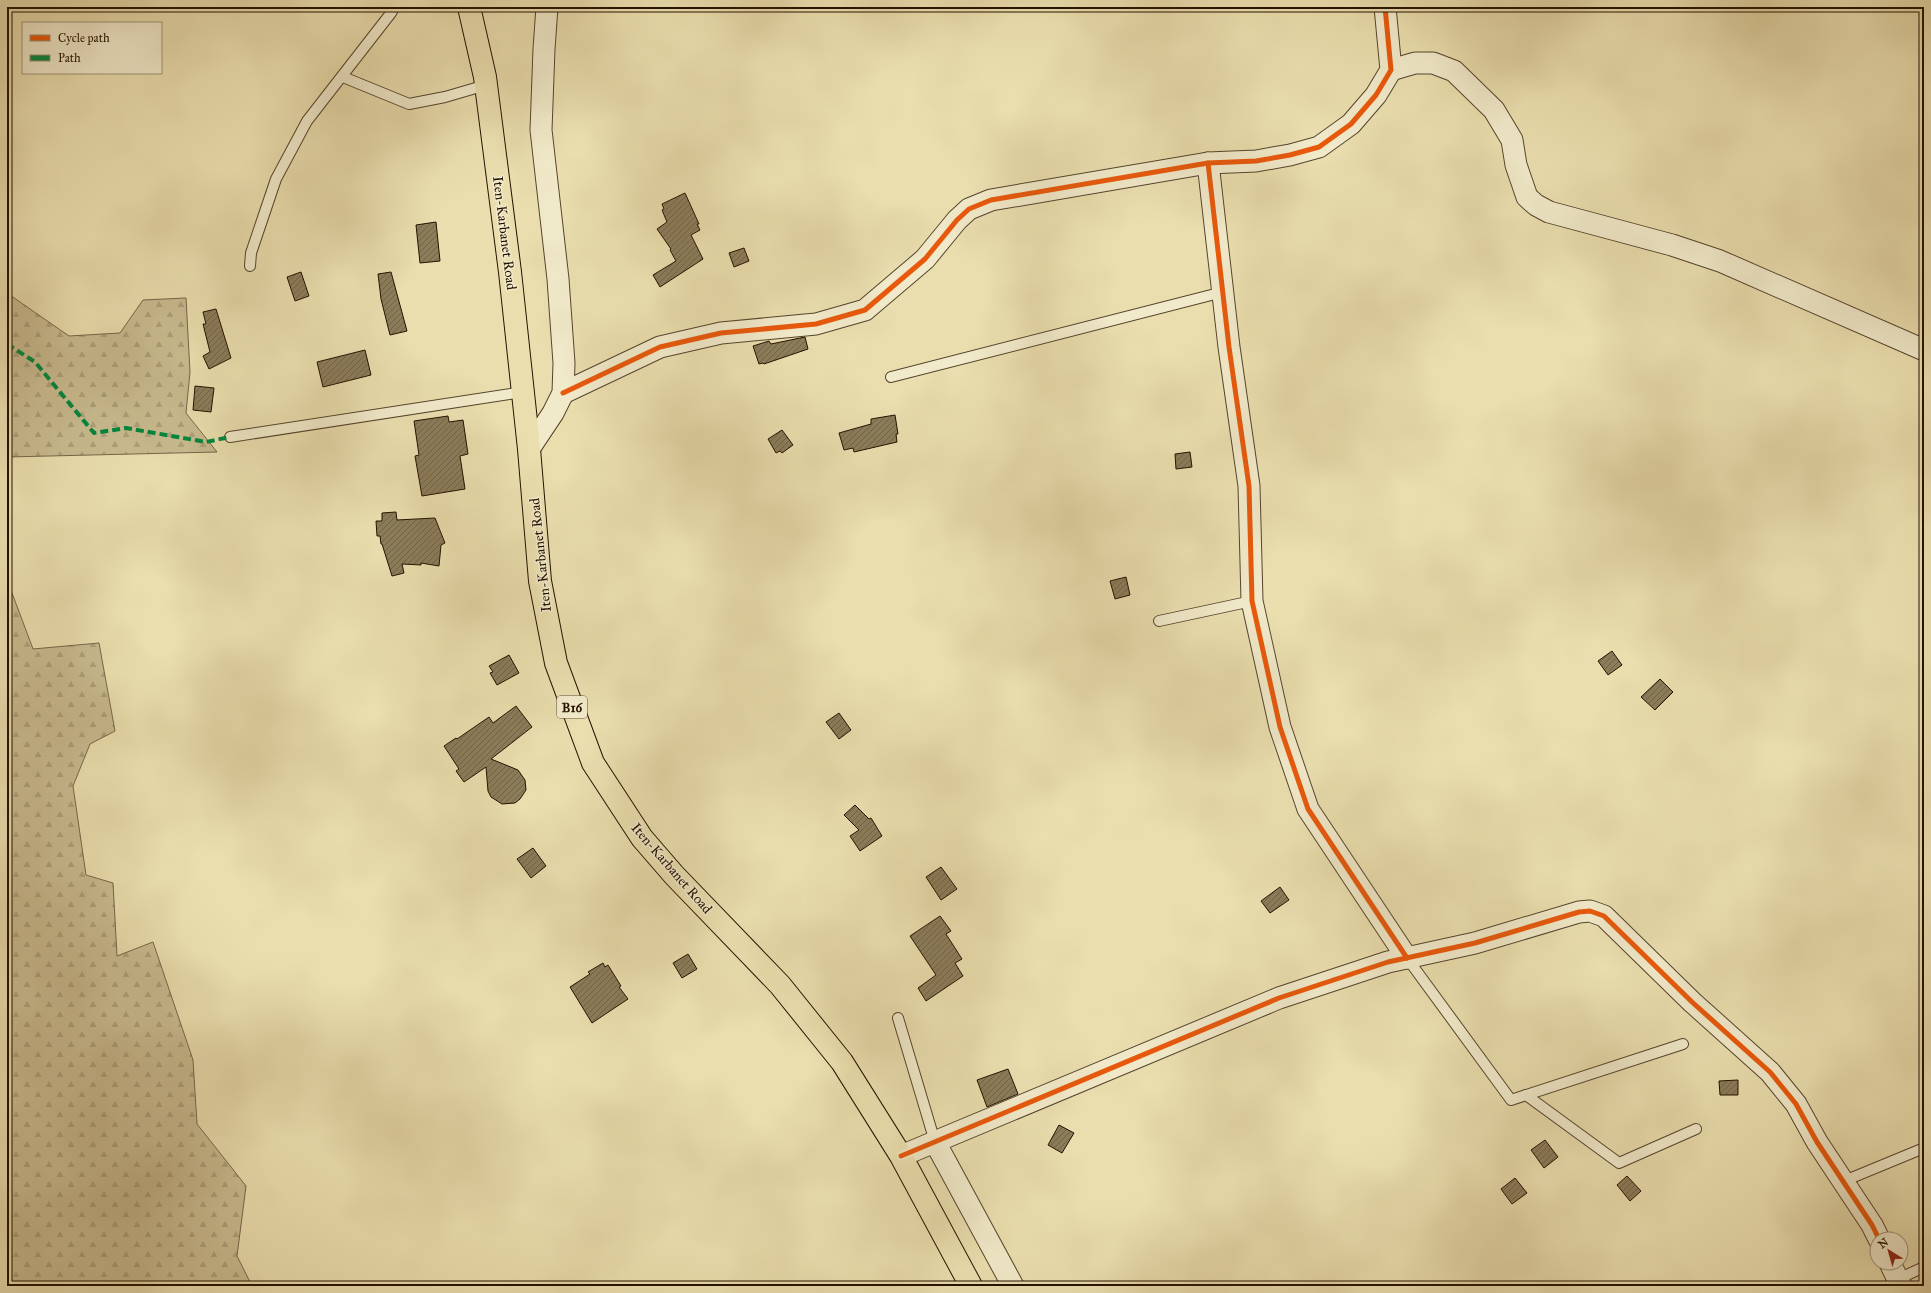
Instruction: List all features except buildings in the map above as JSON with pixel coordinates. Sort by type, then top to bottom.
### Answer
[{"type":"main road","name":"Iten-Karbanet Road","points":[[469,7],[486,85],[510,272],[529,449],[540,581],[556,663],[593,763],[642,838],[674,874],[780,984],[842,1062],[901,1156],[971,1286]]},
{"type":"street","points":[[529,449],[553,413],[563,393],[564,363],[558,279],[541,130],[547,7]]},
{"type":"street","points":[[563,393],[660,348],[721,333],[816,324],[865,310],[925,259],[968,209],[991,200],[1208,163],[1256,161],[1290,155],[1320,147],[1351,124],[1376,95],[1391,70],[1385,7]]},
{"type":"street","points":[[1391,70],[1415,63],[1433,63],[1454,71],[1494,110],[1512,140],[1516,165],[1528,197],[1536,205],[1549,212],[1672,244],[1720,261],[1924,350]]},
{"type":"street","points":[[1208,163],[1223,292],[1249,486],[1252,601],[1280,727],[1308,809],[1407,958]]},
{"type":"street","points":[[901,1156],[1279,998],[1388,962],[1475,943],[1578,912],[1590,911],[1604,916],[1692,1002],[1770,1072],[1796,1104],[1817,1142],[1875,1231]]},
{"type":"street","points":[[935,1142],[1013,1286]]},
{"type":"lane","points":[[250,266],[253,247],[276,179],[307,121],[343,77],[394,7]]},
{"type":"lane","points":[[343,77],[360,86],[409,104],[486,85]]},
{"type":"lane","points":[[892,377],[1223,292]]},
{"type":"lane","points":[[230,437],[523,392]]},
{"type":"lane","points":[[1159,621],[1252,601]]},
{"type":"lane","points":[[1407,958],[1511,1100],[1683,1044]]},
{"type":"lane","points":[[898,1018],[935,1142]]},
{"type":"lane","points":[[1526,1095],[1619,1163],[1696,1129]]},
{"type":"lane","points":[[1844,1182],[1924,1148]]},
{"type":"lane","points":[[1896,1276],[1924,1267]]},
{"type":"green space","points":[[7,293],[69,336],[120,333],[143,300],[186,298],[190,372],[186,413],[217,452],[7,457]]},
{"type":"green space","points":[[7,590],[12,593],[33,649],[99,643],[115,731],[90,744],[73,786],[86,875],[113,883],[117,956],[153,942],[193,1060],[197,1124],[246,1186],[237,1256],[252,1286],[7,1286]]},
{"type":"marked path","points":[[7,344],[35,362],[94,433],[126,428],[206,442],[230,437]]},
{"type":"cycle path","points":[[563,393],[660,347],[721,333],[816,324],[865,310],[925,259],[957,220],[969,209],[991,200],[1208,163],[1256,161],[1290,155],[1319,147],[1351,124],[1376,95],[1391,70],[1385,7]]},
{"type":"cycle path","points":[[1208,163],[1229,347],[1249,486],[1252,601],[1280,727],[1308,809],[1407,958]]},
{"type":"cycle path","points":[[901,1156],[1279,998],[1388,962],[1475,943],[1579,912],[1590,911],[1604,916],[1692,1002],[1770,1072],[1796,1104],[1817,1142],[1875,1231]]}]
